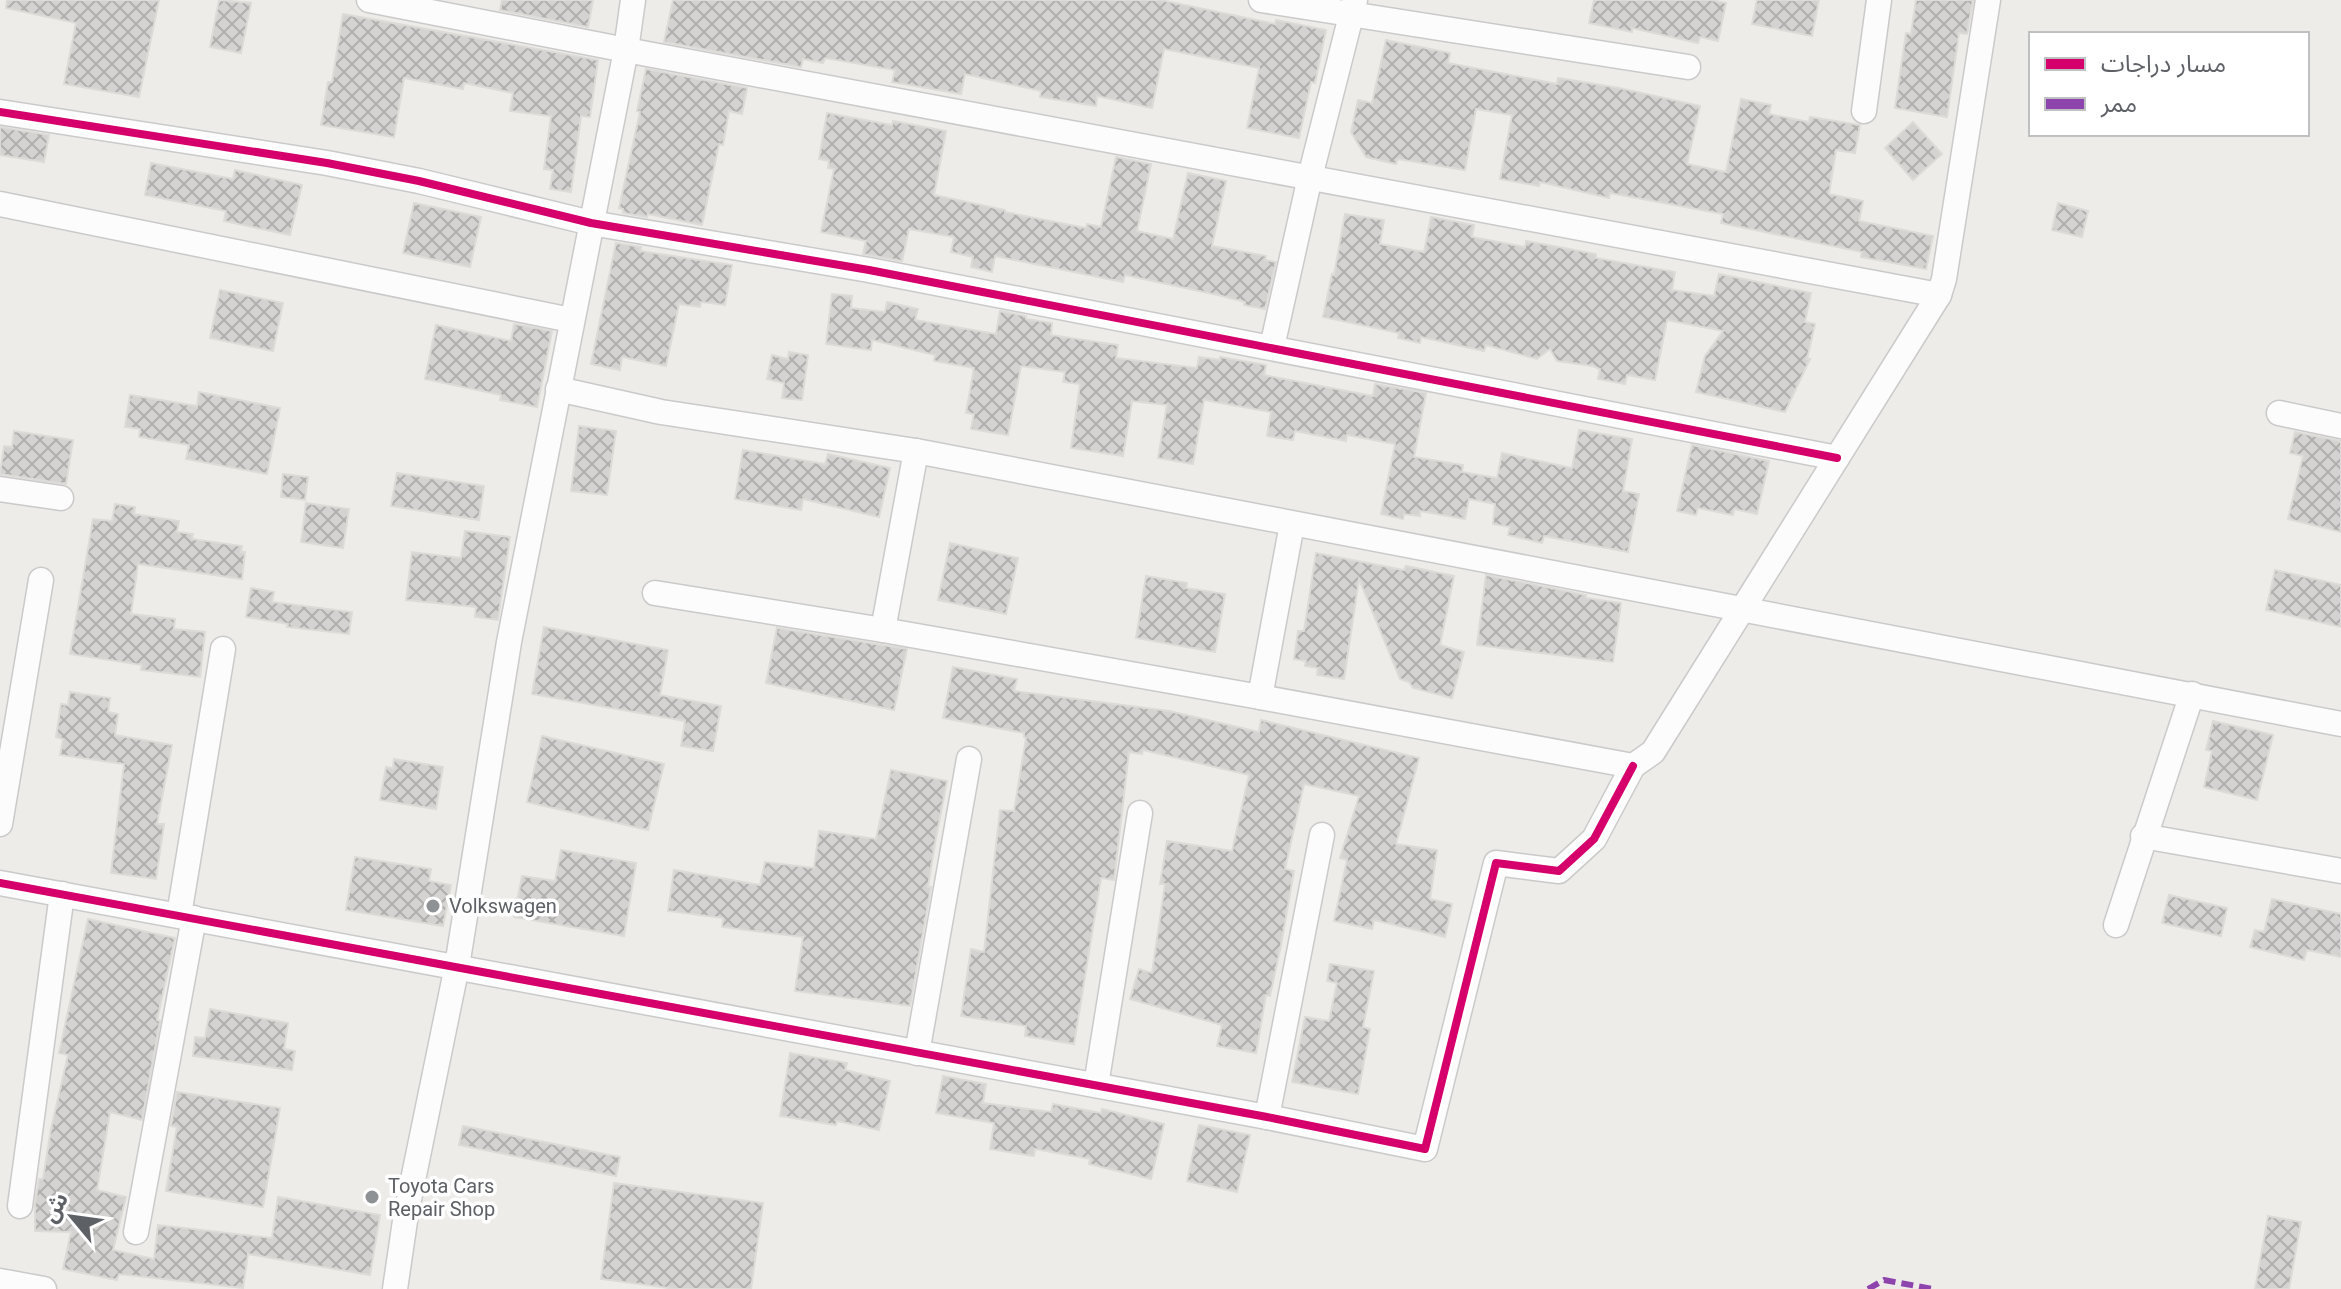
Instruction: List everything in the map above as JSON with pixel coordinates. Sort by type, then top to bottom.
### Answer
[{"type":"street","points":[[369,0],[1939,295]]},
{"type":"street","points":[[395,1289],[406,1214],[457,966],[509,642],[626,50],[633,0]]},
{"type":"street","points":[[1261,0],[1354,8],[1688,67]]},
{"type":"street","points":[[1864,111],[1879,0]]},
{"type":"street","points":[[0,883],[1096,1085],[1425,1149],[1496,863],[1559,871],[1594,839],[1633,766],[1653,752],[1939,295],[1988,0]]},
{"type":"street","points":[[1272,347],[1310,177],[1354,8]]},
{"type":"street","points":[[0,112],[327,163],[419,181],[591,223],[869,270],[1837,458]]},
{"type":"street","points":[[1,211],[571,320]]},
{"type":"street","points":[[558,389],[661,412],[916,451],[2341,724]]},
{"type":"street","points":[[2279,413],[2341,426]]},
{"type":"street","points":[[883,630],[916,451]]},
{"type":"street","points":[[0,489],[61,498]]},
{"type":"street","points":[[1260,697],[1292,524]]},
{"type":"street","points":[[0,824],[41,580]]},
{"type":"street","points":[[655,593],[883,630],[1633,766]]},
{"type":"street","points":[[136,1232],[186,917],[223,649]]},
{"type":"street","points":[[2116,925],[2192,694]]},
{"type":"street","points":[[917,1053],[969,759]]},
{"type":"street","points":[[1096,1085],[1140,813]]},
{"type":"street","points":[[1267,1117],[1322,835]]},
{"type":"street","points":[[2143,836],[2341,871]]},
{"type":"street","points":[[20,1206],[62,894]]},
{"type":"street","points":[[0,1281],[44,1289]]},
{"type":"building","points":[[7,0],[159,0],[139,97],[64,84],[76,23],[6,8]]},
{"type":"building","points":[[219,0],[251,3],[241,53],[210,47]]},
{"type":"building","points":[[502,0],[593,0],[588,27],[500,10]]},
{"type":"building","points":[[673,0],[1161,0],[1275,24],[1276,20],[1326,30],[1299,138],[1247,128],[1259,68],[1164,49],[1152,108],[1097,96],[1096,106],[1040,97],[1041,91],[965,74],[961,94],[892,82],[895,70],[825,58],[823,63],[803,59],[801,67],[664,42]]},
{"type":"building","points":[[1594,0],[1711,0],[1726,3],[1718,41],[1700,37],[1698,43],[1632,28],[1632,32],[1589,23]]},
{"type":"building","points":[[1757,0],[1819,0],[1812,36],[1752,24]]},
{"type":"building","points":[[1916,0],[1973,0],[1967,34],[1959,33],[1947,117],[1895,108],[1906,33],[1911,34]]},
{"type":"building","points":[[343,14],[598,60],[590,117],[581,116],[571,192],[550,189],[553,170],[544,169],[551,116],[510,111],[513,93],[464,83],[463,89],[404,78],[394,137],[321,125],[328,82],[332,82]]},
{"type":"building","points":[[1386,40],[1450,53],[1448,63],[1557,84],[1558,78],[1619,88],[1700,106],[1687,164],[1726,172],[1741,99],[1771,105],[1769,114],[1809,122],[1810,117],[1860,125],[1855,153],[1836,150],[1829,194],[1863,201],[1859,221],[1933,236],[1926,269],[1861,257],[1862,252],[1721,223],[1723,214],[1610,193],[1609,198],[1540,182],[1539,186],[1500,179],[1512,115],[1476,109],[1465,170],[1398,159],[1396,164],[1366,157],[1351,132],[1358,100],[1372,103]]},
{"type":"building","points":[[646,69],[747,88],[742,114],[729,111],[702,225],[648,214],[647,217],[623,213],[623,209],[619,208]]},
{"type":"building","points":[[827,113],[946,131],[934,195],[1086,228],[1087,224],[1101,227],[1116,157],[1151,164],[1137,231],[1173,239],[1188,173],[1226,181],[1212,246],[1266,256],[1265,260],[1276,262],[1265,309],[1222,296],[1125,275],[1123,282],[995,256],[992,272],[971,267],[973,257],[951,252],[954,237],[909,229],[902,261],[863,254],[866,241],[821,232],[834,169],[828,168],[829,161],[819,159]]},
{"type":"building","points":[[1913,122],[1942,154],[1913,180],[1885,148]]},
{"type":"building","points":[[0,127],[49,135],[44,162],[0,155]]},
{"type":"building","points":[[151,163],[233,179],[235,170],[302,185],[290,235],[224,221],[226,211],[145,195]]},
{"type":"building","points":[[414,203],[481,217],[470,267],[403,253]]},
{"type":"building","points":[[2058,203],[2088,211],[2082,237],[2052,230]]},
{"type":"building","points":[[1345,214],[1384,220],[1380,244],[1424,252],[1431,217],[1474,225],[1472,237],[1525,247],[1526,241],[1675,272],[1672,290],[1714,296],[1719,274],[1811,293],[1805,322],[1815,324],[1807,359],[1810,359],[1785,412],[1696,392],[1705,356],[1723,331],[1667,320],[1655,380],[1627,375],[1625,384],[1598,379],[1600,369],[1593,366],[1557,361],[1550,349],[1537,359],[1486,345],[1484,351],[1421,337],[1420,343],[1398,338],[1399,333],[1323,317]]},
{"type":"building","points":[[616,243],[641,247],[640,251],[732,265],[725,305],[701,302],[700,307],[679,304],[666,366],[622,357],[620,370],[591,364]]},
{"type":"building","points":[[220,290],[283,303],[273,351],[210,338]]},
{"type":"building","points":[[832,294],[852,296],[851,308],[885,312],[887,302],[918,309],[915,320],[996,334],[1000,311],[1026,316],[1026,319],[1052,323],[1051,335],[1118,345],[1116,358],[1197,368],[1199,357],[1220,360],[1220,357],[1266,365],[1264,375],[1373,396],[1375,384],[1426,393],[1414,457],[1463,465],[1462,472],[1497,478],[1502,453],[1572,468],[1579,430],[1632,439],[1623,491],[1639,494],[1628,552],[1544,536],[1542,543],[1508,535],[1510,527],[1493,524],[1495,504],[1469,499],[1465,519],[1420,511],[1420,516],[1404,514],[1403,519],[1381,514],[1395,444],[1347,435],[1346,441],[1295,431],[1293,440],[1267,436],[1271,412],[1204,400],[1193,464],[1158,458],[1167,405],[1132,401],[1123,456],[1071,448],[1080,384],[1063,382],[1065,372],[1021,366],[1008,435],[971,429],[974,414],[966,413],[974,368],[934,361],[935,355],[872,340],[871,350],[826,344]]},
{"type":"building","points":[[514,324],[552,331],[537,407],[500,400],[501,395],[425,379],[436,325],[511,341]]},
{"type":"building","points":[[789,352],[808,355],[802,400],[782,398],[784,383],[767,379],[772,355],[788,359]]},
{"type":"building","points":[[199,392],[280,408],[267,474],[186,459],[189,445],[139,437],[140,429],[125,427],[130,395],[197,406]]},
{"type":"building","points":[[579,426],[616,431],[607,495],[571,491]]},
{"type":"building","points":[[14,431],[73,440],[66,484],[0,474],[4,446],[12,447]]},
{"type":"building","points":[[2295,432],[2341,441],[2341,532],[2288,519],[2303,456],[2290,453]]},
{"type":"building","points":[[1692,445],[1769,461],[1757,514],[1734,509],[1733,515],[1698,508],[1696,515],[1677,511]]},
{"type":"building","points":[[743,450],[825,464],[828,454],[890,468],[879,517],[803,499],[801,510],[735,499]]},
{"type":"building","points":[[397,473],[484,486],[479,520],[391,506]]},
{"type":"building","points":[[283,474],[308,477],[305,500],[281,497]]},
{"type":"building","points":[[306,503],[349,509],[343,548],[301,542]]},
{"type":"building","points":[[115,504],[135,507],[134,514],[179,521],[177,532],[193,534],[192,539],[242,546],[241,552],[245,552],[242,579],[138,564],[131,614],[175,619],[174,629],[205,632],[200,677],[141,670],[142,665],[70,654],[93,519],[112,521]]},
{"type":"building","points":[[465,531],[510,537],[498,620],[475,617],[476,607],[406,600],[412,552],[461,558]]},
{"type":"building","points":[[950,543],[1018,558],[1006,614],[938,600]]},
{"type":"building","points":[[1316,553],[1454,576],[1440,645],[1464,652],[1452,698],[1413,688],[1409,682],[1400,679],[1359,579],[1344,679],[1317,675],[1318,668],[1305,666],[1306,661],[1294,659],[1298,631],[1304,631]]},
{"type":"building","points":[[2275,570],[2341,585],[2341,627],[2266,610]]},
{"type":"building","points":[[1486,575],[1621,603],[1613,662],[1477,645]]},
{"type":"building","points":[[1146,576],[1187,583],[1186,588],[1225,594],[1215,652],[1136,638]]},
{"type":"building","points":[[251,588],[274,592],[272,602],[352,612],[349,634],[287,627],[288,624],[246,617]]},
{"type":"building","points":[[544,627],[668,650],[660,695],[721,706],[713,751],[681,746],[685,721],[532,694]]},
{"type":"building","points":[[777,628],[907,649],[894,710],[766,683]]},
{"type":"building","points":[[953,667],[1017,679],[1014,691],[1169,711],[1259,732],[1261,720],[1419,758],[1396,844],[1437,850],[1430,899],[1452,904],[1445,937],[1374,920],[1372,929],[1334,921],[1347,860],[1340,858],[1359,796],[1304,784],[1285,869],[1294,871],[1281,945],[1270,996],[1266,995],[1256,1053],[1217,1046],[1222,1025],[1130,999],[1139,969],[1152,973],[1165,884],[1160,884],[1167,841],[1232,851],[1249,775],[1143,750],[1142,754],[1129,752],[1114,880],[1101,878],[1074,1044],[1025,1036],[1026,1026],[961,1016],[971,949],[984,952],[1000,810],[1014,811],[1026,738],[1024,733],[943,718]]},
{"type":"building","points":[[70,692],[110,698],[108,712],[118,714],[115,735],[172,745],[157,824],[164,824],[156,879],[111,873],[124,764],[60,755],[63,739],[56,737],[61,704],[68,705]]},
{"type":"building","points":[[2213,721],[2273,735],[2257,800],[2204,787],[2212,751],[2206,750]]},
{"type":"building","points":[[542,736],[664,764],[648,830],[527,802]]},
{"type":"building","points":[[394,759],[443,767],[436,809],[380,800],[386,767],[393,768]]},
{"type":"building","points":[[891,770],[947,781],[910,1006],[795,991],[803,937],[722,927],[723,918],[668,911],[674,870],[760,885],[765,862],[814,868],[819,831],[876,839]]},
{"type":"building","points":[[561,850],[636,863],[624,936],[514,917],[522,876],[555,881]]},
{"type":"building","points":[[355,857],[431,869],[429,881],[451,885],[443,926],[346,910]]},
{"type":"building","points":[[2169,895],[2227,908],[2221,936],[2162,923]]},
{"type":"building","points":[[2272,899],[2341,914],[2341,957],[2307,950],[2304,960],[2250,947],[2255,930],[2264,932]]},
{"type":"building","points":[[88,919],[175,938],[157,1020],[160,1021],[142,1120],[110,1112],[97,1190],[126,1197],[113,1250],[154,1259],[158,1225],[272,1238],[278,1197],[380,1215],[370,1275],[248,1254],[243,1288],[119,1274],[117,1280],[63,1269],[71,1232],[35,1231],[35,1204],[39,1179],[43,1179],[68,1055],[59,1053]]},
{"type":"building","points":[[1330,964],[1374,971],[1363,1027],[1370,1029],[1358,1094],[1292,1082],[1305,1017],[1329,1021],[1337,983],[1327,981]]},
{"type":"building","points":[[210,1009],[288,1023],[284,1049],[295,1051],[292,1070],[193,1056],[195,1037],[205,1038]]},
{"type":"building","points":[[790,1053],[847,1063],[845,1070],[890,1081],[879,1130],[837,1121],[836,1125],[780,1116]]},
{"type":"building","points":[[943,1076],[986,1084],[983,1103],[1051,1112],[1053,1104],[1101,1113],[1102,1109],[1164,1124],[1151,1179],[1089,1164],[1090,1159],[1035,1149],[1034,1156],[990,1149],[994,1123],[936,1113]]},
{"type":"building","points":[[177,1092],[280,1108],[263,1207],[166,1191],[177,1127],[171,1126]]},
{"type":"building","points":[[1199,1125],[1250,1135],[1237,1192],[1187,1181]]},
{"type":"building","points":[[463,1126],[620,1157],[616,1176],[459,1145]]},
{"type":"building","points":[[614,1183],[763,1203],[751,1289],[676,1289],[601,1279]]},
{"type":"building","points":[[2268,1216],[2301,1222],[2289,1289],[2255,1289]]},
{"type":"marked path","points":[[1868,1289],[1884,1280],[1933,1289]]},
{"type":"cycle path","points":[[0,112],[327,163],[419,181],[591,223],[869,270],[1837,458]]},
{"type":"cycle path","points":[[0,883],[1267,1117],[1425,1149],[1496,863],[1559,871],[1594,839],[1633,766]]},
{"type":"place","name":"Volkswagen","points":[[433,906]]},
{"type":"place","name":"Toyota Cars Repair Shop","points":[[372,1197]]}]
